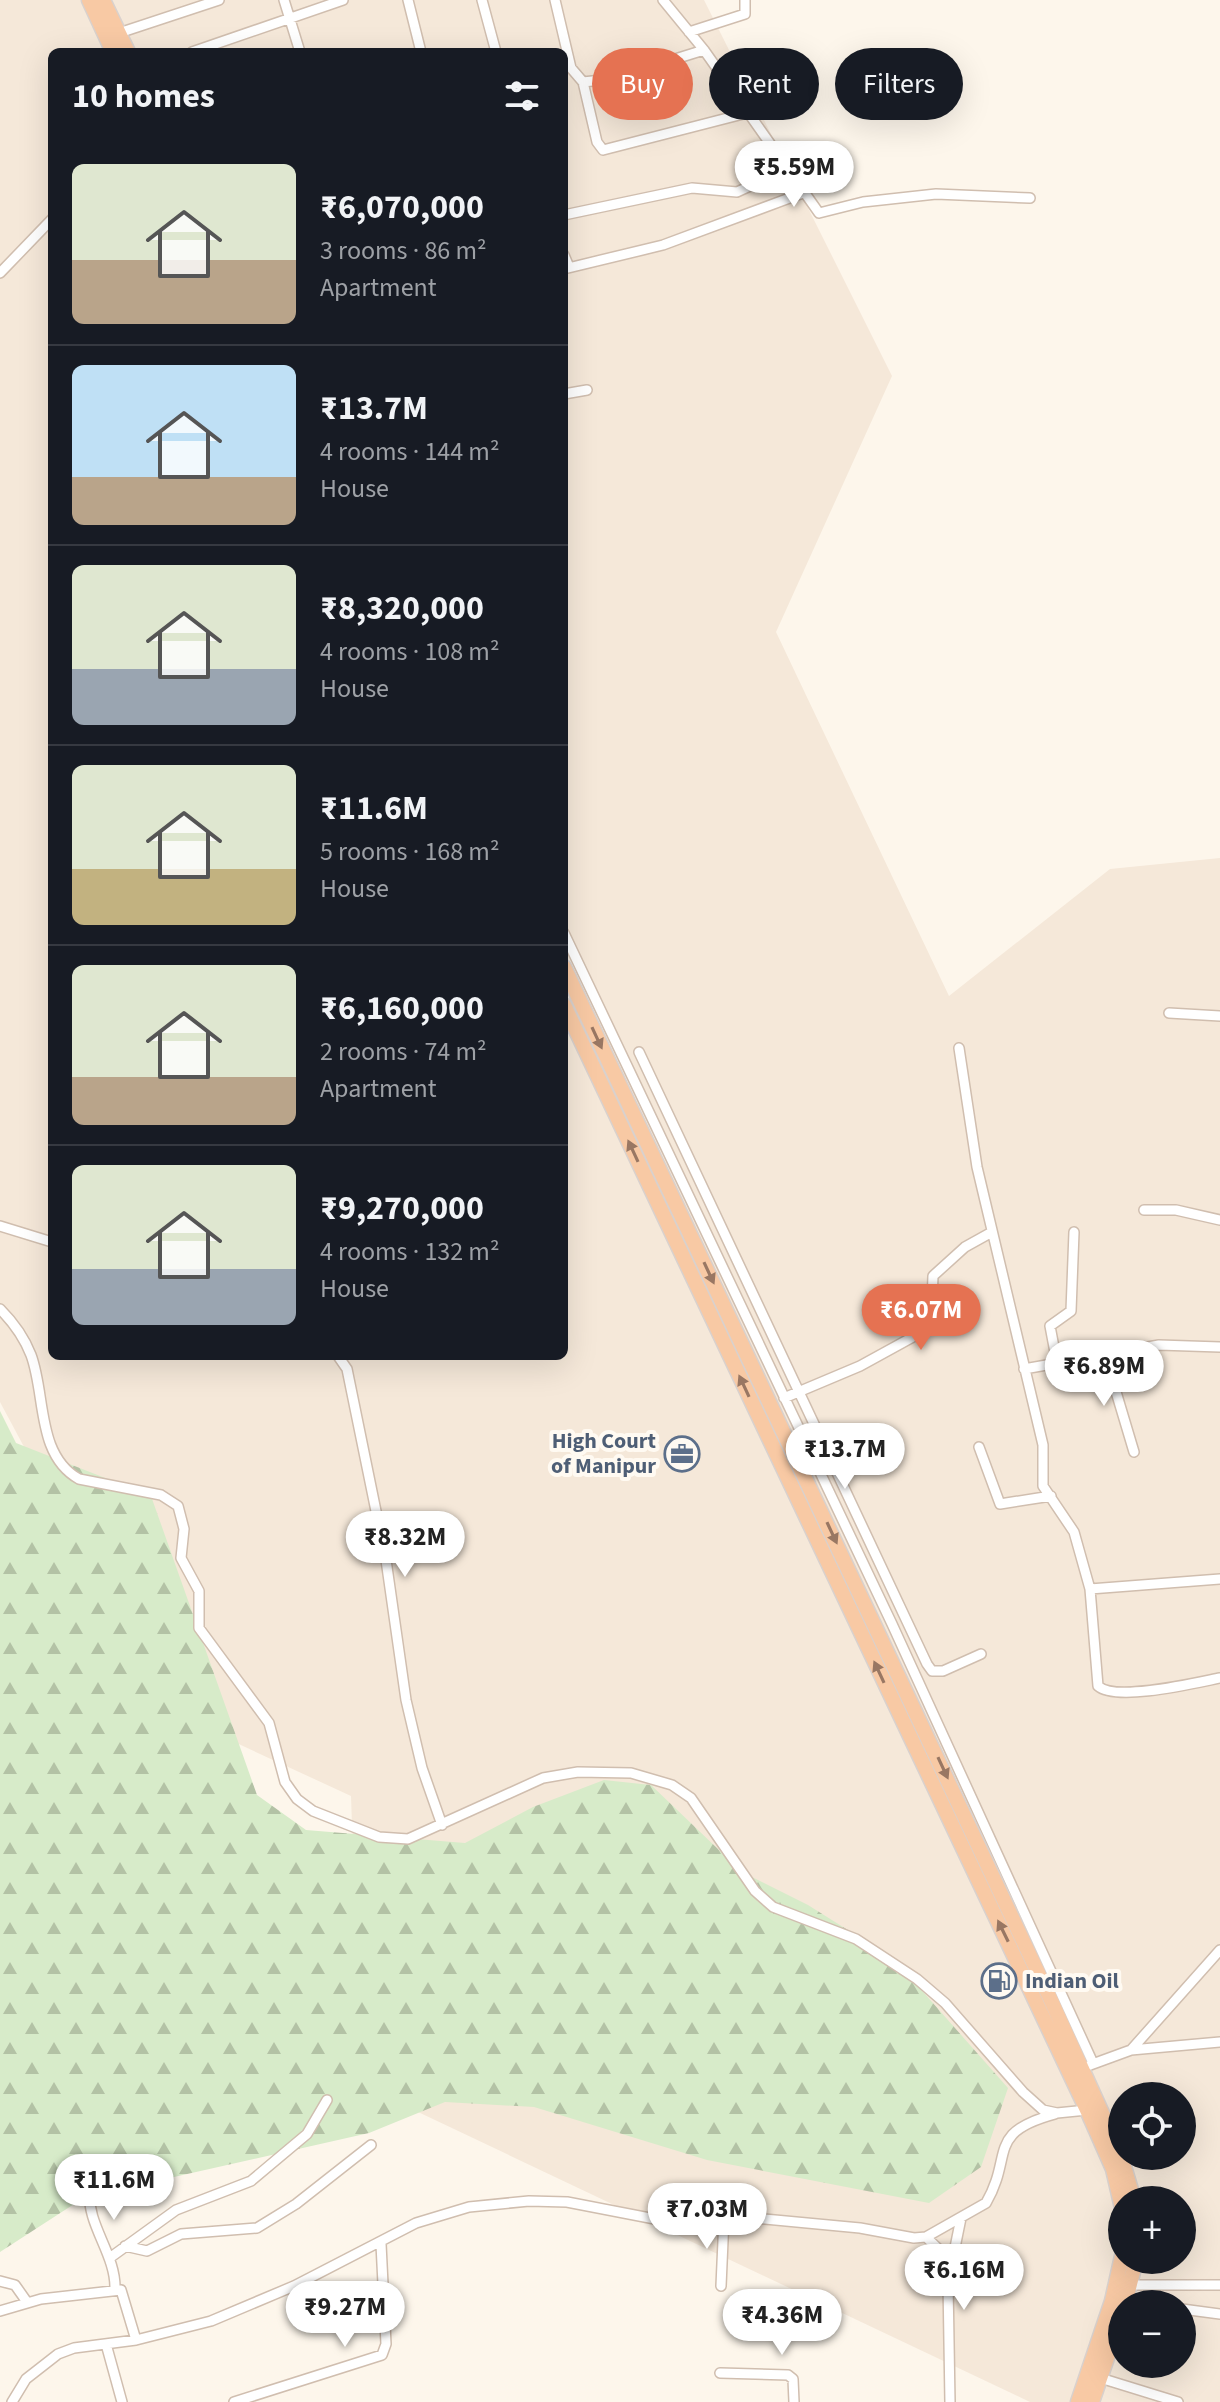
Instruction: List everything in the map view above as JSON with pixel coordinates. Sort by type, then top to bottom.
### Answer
[{"type":"highway","points":[[89,0],[111,48]]},
{"type":"highway","points":[[103,0],[126,48]]},
{"type":"highway","points":[[568,976],[1082,2069],[1120,2153],[1130,2186]]},
{"type":"highway","points":[[568,1013],[1082,2069],[1087,2110],[1113,2169],[1117,2186]]},
{"type":"highway","points":[[1092,2402],[1094,2376],[1118,2274]]},
{"type":"highway","points":[[1130,2290],[1133,2274]]},
{"type":"highway","points":[[1078,2402],[1108,2347]]},
{"type":"street","points":[[119,33],[219,0]]},
{"type":"street","points":[[284,0],[299,48]]},
{"type":"street","points":[[203,48],[343,0]]},
{"type":"street","points":[[408,0],[420,48]]},
{"type":"street","points":[[482,0],[495,48]]},
{"type":"street","points":[[555,0],[566,48]]},
{"type":"street","points":[[663,0],[709,57]]},
{"type":"street","points":[[689,32],[745,14],[745,0]]},
{"type":"street","points":[[583,82],[611,79],[704,50]]},
{"type":"street","points":[[568,55],[571,68],[583,82],[597,142],[603,150],[720,120]]},
{"type":"street","points":[[752,120],[815,210],[826,213],[863,202],[936,194],[1030,198]]},
{"type":"street","points":[[568,214],[692,188],[737,192],[787,169]]},
{"type":"street","points":[[568,268],[663,245],[803,193]]},
{"type":"street","points":[[0,273],[48,223]]},
{"type":"street","points":[[568,393],[587,390]]},
{"type":"street","points":[[568,941],[784,1398],[1082,2069],[1131,2050],[1220,2042]]},
{"type":"street","points":[[1169,1013],[1220,1016]]},
{"type":"street","points":[[959,1048],[977,1167],[1043,1445],[1043,1486],[1074,1532],[1090,1589],[1093,1652],[1101,1690],[1150,1689],[1220,1678]]},
{"type":"street","points":[[639,1052],[927,1664],[936,1673],[981,1654]]},
{"type":"street","points":[[1144,1210],[1188,1212],[1220,1220]]},
{"type":"street","points":[[0,1226],[48,1241]]},
{"type":"street","points":[[784,1398],[860,1366],[931,1327],[933,1276],[965,1247],[992,1232]]},
{"type":"street","points":[[1057,1363],[1050,1326],[1071,1311],[1074,1232]]},
{"type":"street","points":[[0,1309],[23,1337],[32,1357],[42,1418],[68,1473],[79,1479],[161,1495],[178,1506],[184,1529],[181,1558],[199,1591],[199,1628],[269,1723],[290,1791],[313,1811],[379,1837],[408,1839],[543,1778],[578,1772],[631,1773],[672,1785],[691,1798],[755,1891],[773,1907],[856,1939],[917,1979],[945,2003],[1034,2104],[1057,2113]]},
{"type":"street","points":[[1024,1369],[1159,1345],[1220,1347]]},
{"type":"street","points":[[1105,1355],[1134,1452]]},
{"type":"street","points":[[341,1360],[347,1369],[386,1560],[411,1727],[442,1825]]},
{"type":"street","points":[[979,1447],[1000,1504],[1051,1496]]},
{"type":"street","points":[[1090,1589],[1220,1579]]},
{"type":"street","points":[[1131,2050],[1220,1954]]},
{"type":"street","points":[[111,2257],[176,2210],[251,2181],[307,2134],[327,2100]]},
{"type":"street","points":[[12,2402],[26,2379],[43,2363],[74,2348],[136,2340],[211,2321],[381,2244],[408,2227],[436,2216],[498,2203],[567,2202],[660,2220],[724,2218],[845,2226],[914,2238],[926,2237],[986,2203],[1005,2148],[1016,2128],[1024,2122],[1057,2113],[1087,2110]]},
{"type":"street","points":[[125,2246],[147,2251],[181,2234],[257,2228],[296,2204],[371,2145]]},
{"type":"street","points":[[115,2289],[111,2257],[94,2215],[90,2191],[98,2179],[141,2167]]},
{"type":"street","points":[[721,2286],[724,2218]]},
{"type":"street","points":[[950,2402],[951,2261],[961,2218]]},
{"type":"street","points":[[926,2237],[951,2261]]},
{"type":"street","points":[[234,2402],[382,2355],[386,2344],[381,2244]]},
{"type":"street","points":[[0,2281],[15,2285],[27,2302]]},
{"type":"street","points":[[1130,2285],[1220,2285]]},
{"type":"street","points":[[0,2311],[27,2302],[115,2289],[124,2293],[136,2340]]},
{"type":"street","points":[[1196,2311],[1220,2314]]},
{"type":"street","points":[[106,2344],[122,2402]]},
{"type":"street","points":[[720,2373],[788,2375],[793,2379],[794,2402]]},
{"type":"street","points":[[1094,2376],[1178,2402]]},
{"type":"shaded area","points":[[0,0],[704,0],[728,48],[709,48],[709,120],[764,120],[892,376],[776,632],[949,996],[1110,869],[1220,858],[1220,2402],[1030,2402],[361,2085],[351,1796],[165,1710],[0,1402]]},
{"type":"green space","points":[[0,1411],[16,1443],[151,1496],[257,1795],[306,1830],[465,1843],[533,1807],[604,1780],[651,1785],[742,1872],[808,1905],[894,1959],[1008,2088],[981,2167],[929,2203],[707,2160],[534,2107],[445,2102],[369,2133],[85,2197],[0,2252]]},
{"type":"place","name":"High Court of Manipur","points":[[682,1454]]},
{"type":"place","name":"Indian Oil","points":[[999,1981]]}]
